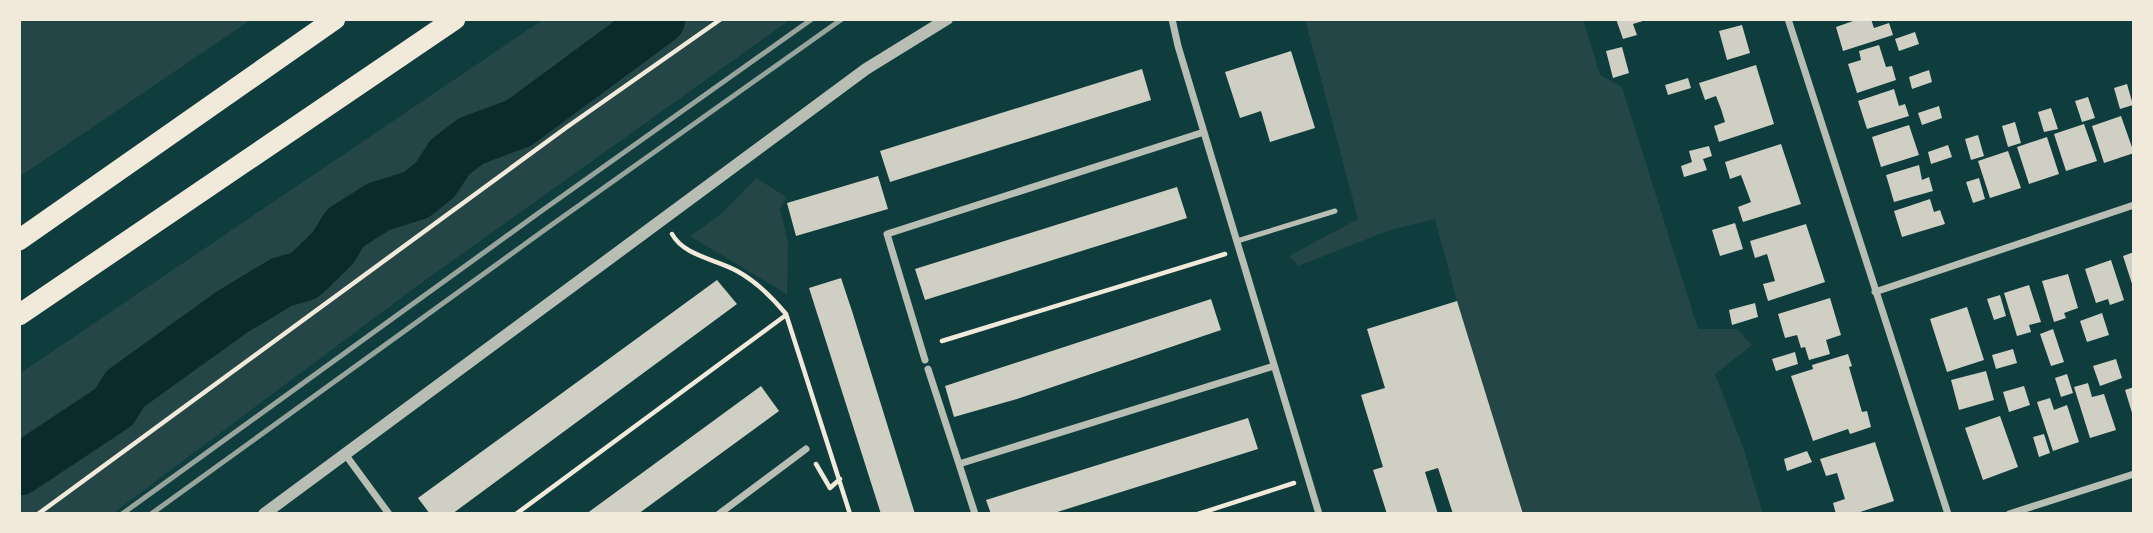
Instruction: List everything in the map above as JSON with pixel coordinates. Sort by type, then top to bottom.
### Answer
[{"type":"highway","points":[[19,240],[335,19]]},
{"type":"highway","points":[[19,315],[455,19]]},
{"type":"street","points":[[264,514],[866,69],[947,19]]},
{"type":"street","points":[[1172,19],[1319,514]]},
{"type":"street","points":[[1788,19],[1948,514]]},
{"type":"street","points":[[925,360],[887,234],[1204,132]]},
{"type":"street","points":[[1875,292],[2134,205]]},
{"type":"street","points":[[959,464],[1275,366]]},
{"type":"street","points":[[928,369],[975,514]]},
{"type":"street","points":[[719,514],[806,449]]},
{"type":"street","points":[[345,454],[389,514]]},
{"type":"street","points":[[2009,514],[2134,474]]},
{"type":"lane","points":[[1237,241],[1335,211]]},
{"type":"path","points":[[38,514],[567,127],[721,19]]},
{"type":"path","points":[[664,219],[678,245],[737,271],[769,294],[786,314],[850,514]]},
{"type":"path","points":[[942,341],[1239,250]]},
{"type":"path","points":[[516,514],[786,314]]},
{"type":"path","points":[[806,449],[830,488],[840,479]]},
{"type":"path","points":[[1198,514],[1309,479]]},
{"type":"shaded area","points":[[19,19],[252,19],[19,177]]},
{"type":"shaded area","points":[[544,19],[791,19],[421,283],[112,514],[19,514],[19,374]]},
{"type":"shaded area","points":[[1305,19],[1583,19],[1600,75],[1622,87],[1698,329],[1737,329],[1752,345],[1715,374],[1744,450],[1763,514],[1523,514],[1457,301],[1435,219],[1390,230],[1298,266],[1289,256],[1358,219]]},
{"type":"shaded area","points":[[756,178],[786,197],[780,209],[788,243],[787,294],[690,236],[721,214]]},
{"type":"building","points":[[1616,19],[1646,20],[1633,24],[1637,35],[1623,39]]},
{"type":"building","points":[[1859,19],[1871,19],[1874,28],[1889,23],[1893,35],[1843,51],[1836,27]]},
{"type":"building","points":[[1742,25],[1750,53],[1727,60],[1719,31]]},
{"type":"building","points":[[1915,32],[1919,44],[1899,51],[1895,39]]},
{"type":"building","points":[[1879,45],[1886,67],[1892,66],[1896,80],[1857,93],[1848,64],[1861,60],[1859,51]]},
{"type":"building","points":[[1622,47],[1629,73],[1613,78],[1606,51]]},
{"type":"building","points":[[1291,51],[1315,128],[1270,142],[1261,111],[1240,118],[1225,72]]},
{"type":"building","points":[[1756,65],[1774,124],[1719,142],[1714,126],[1725,122],[1721,109],[1716,96],[1705,100],[1699,83]]},
{"type":"building","points":[[1142,69],[1151,100],[890,182],[880,151]]},
{"type":"building","points":[[1929,70],[1932,82],[1912,89],[1909,77]]},
{"type":"building","points":[[1688,78],[1691,88],[1668,95],[1665,85]]},
{"type":"building","points":[[2127,84],[2133,105],[2120,109],[2114,88]]},
{"type":"building","points":[[1894,89],[1899,106],[1905,104],[1909,116],[1867,129],[1858,101]]},
{"type":"building","points":[[2088,97],[2095,118],[2082,122],[2075,101]]},
{"type":"building","points":[[1939,106],[1942,118],[1922,125],[1918,113]]},
{"type":"building","points":[[2051,108],[2058,129],[2044,132],[2038,112]]},
{"type":"building","points":[[2121,116],[2134,153],[2104,163],[2092,126]]},
{"type":"building","points":[[2015,122],[2021,143],[2008,147],[2002,126]]},
{"type":"building","points":[[2084,124],[2097,161],[2066,171],[2054,134]]},
{"type":"building","points":[[1909,125],[1919,155],[1881,167],[1872,137]]},
{"type":"building","points":[[1978,135],[1984,156],[1971,160],[1965,139]]},
{"type":"building","points":[[2047,137],[2059,174],[2029,184],[2017,147]]},
{"type":"building","points":[[1781,144],[1801,204],[1743,222],[1738,207],[1751,202],[1741,175],[1730,179],[1725,162]]},
{"type":"building","points":[[1948,145],[1952,157],[1931,164],[1928,152]]},
{"type":"building","points":[[1709,146],[1712,156],[1703,159],[1707,170],[1684,177],[1681,166],[1692,162],[1689,151]]},
{"type":"building","points":[[2008,151],[2021,188],[1990,198],[1978,161]]},
{"type":"building","points":[[1919,165],[1922,180],[1929,177],[1933,191],[1894,202],[1886,175]]},
{"type":"building","points":[[878,176],[888,209],[796,236],[787,203]]},
{"type":"building","points":[[1979,178],[1985,199],[1973,203],[1966,182]]},
{"type":"building","points":[[1177,187],[1187,218],[925,300],[915,269]]},
{"type":"building","points":[[1930,199],[1934,212],[1940,210],[1945,224],[1902,237],[1894,211]]},
{"type":"building","points":[[1735,223],[1743,249],[1720,256],[1712,230]]},
{"type":"building","points":[[1806,224],[1825,282],[1768,301],[1763,284],[1775,281],[1767,254],[1755,258],[1750,241]]},
{"type":"building","points":[[2134,252],[2134,287],[2133,287],[2123,256]]},
{"type":"building","points":[[2111,260],[2124,300],[2110,305],[2108,299],[2096,303],[2085,269]]},
{"type":"building","points":[[2068,274],[2078,308],[2064,313],[2066,318],[2054,322],[2042,281]]},
{"type":"building","points":[[841,278],[915,514],[881,514],[809,288]]},
{"type":"building","points":[[717,280],[737,304],[452,514],[430,514],[418,498]]},
{"type":"building","points":[[2029,285],[2041,322],[2029,325],[2031,332],[2017,336],[2004,293]]},
{"type":"building","points":[[2000,295],[2006,316],[1994,320],[1987,299]]},
{"type":"building","points":[[1830,298],[1841,335],[1826,340],[1830,354],[1809,360],[1797,335],[1785,338],[1778,314]]},
{"type":"building","points":[[1211,299],[1221,330],[1017,399],[954,417],[945,386]]},
{"type":"building","points":[[1457,301],[1523,514],[1453,514],[1438,468],[1425,472],[1438,514],[1387,514],[1373,470],[1383,467],[1361,395],[1385,388],[1367,329]]},
{"type":"building","points":[[1755,303],[1758,317],[1732,325],[1729,310]]},
{"type":"building","points":[[1967,307],[1984,360],[1947,372],[1930,319]]},
{"type":"building","points":[[2102,313],[2109,335],[2087,342],[2080,321]]},
{"type":"building","points":[[2053,329],[2064,362],[2051,366],[2040,334]]},
{"type":"building","points":[[2013,349],[2017,363],[1996,369],[1992,355]]},
{"type":"building","points":[[1795,352],[1798,364],[1776,371],[1772,359]]},
{"type":"building","points":[[1848,354],[1862,412],[1867,411],[1871,427],[1850,434],[1848,429],[1813,441],[1791,376],[1813,369],[1812,365]]},
{"type":"building","points":[[2116,359],[2122,378],[2100,386],[2093,366]]},
{"type":"building","points":[[1986,371],[1994,400],[1959,410],[1951,380]]},
{"type":"building","points":[[2067,374],[2073,393],[2061,397],[2055,378]]},
{"type":"building","points":[[2088,383],[2092,397],[2104,394],[2116,430],[2090,438],[2074,387]]},
{"type":"building","points":[[761,386],[779,411],[638,514],[586,514]]},
{"type":"building","points":[[2024,386],[2030,405],[2009,412],[2003,392]]},
{"type":"building","points":[[2134,387],[2134,416],[2133,416],[2125,390]]},
{"type":"building","points":[[2050,398],[2054,410],[2067,405],[2079,442],[2053,451],[2037,402]]},
{"type":"building","points":[[2000,416],[2018,467],[1983,480],[1965,428]]},
{"type":"building","points":[[1248,418],[1258,449],[1051,514],[991,514],[986,500]]},
{"type":"building","points":[[2044,434],[2050,453],[2039,457],[2033,437]]},
{"type":"building","points":[[1875,442],[1894,501],[1854,514],[1836,514],[1833,503],[1845,499],[1837,473],[1826,476],[1820,459]]},
{"type":"building","points":[[1807,451],[1812,462],[1787,471],[1784,459]]},
{"type":"waterway","points":[[19,470],[114,407],[125,389],[232,312],[282,282],[304,276],[333,248],[345,228],[378,207],[416,195],[435,180],[450,157],[471,141],[519,123],[660,19]]},
{"type":"railway","points":[[122,514],[812,19]]},
{"type":"railway","points":[[151,514],[842,19]]}]
